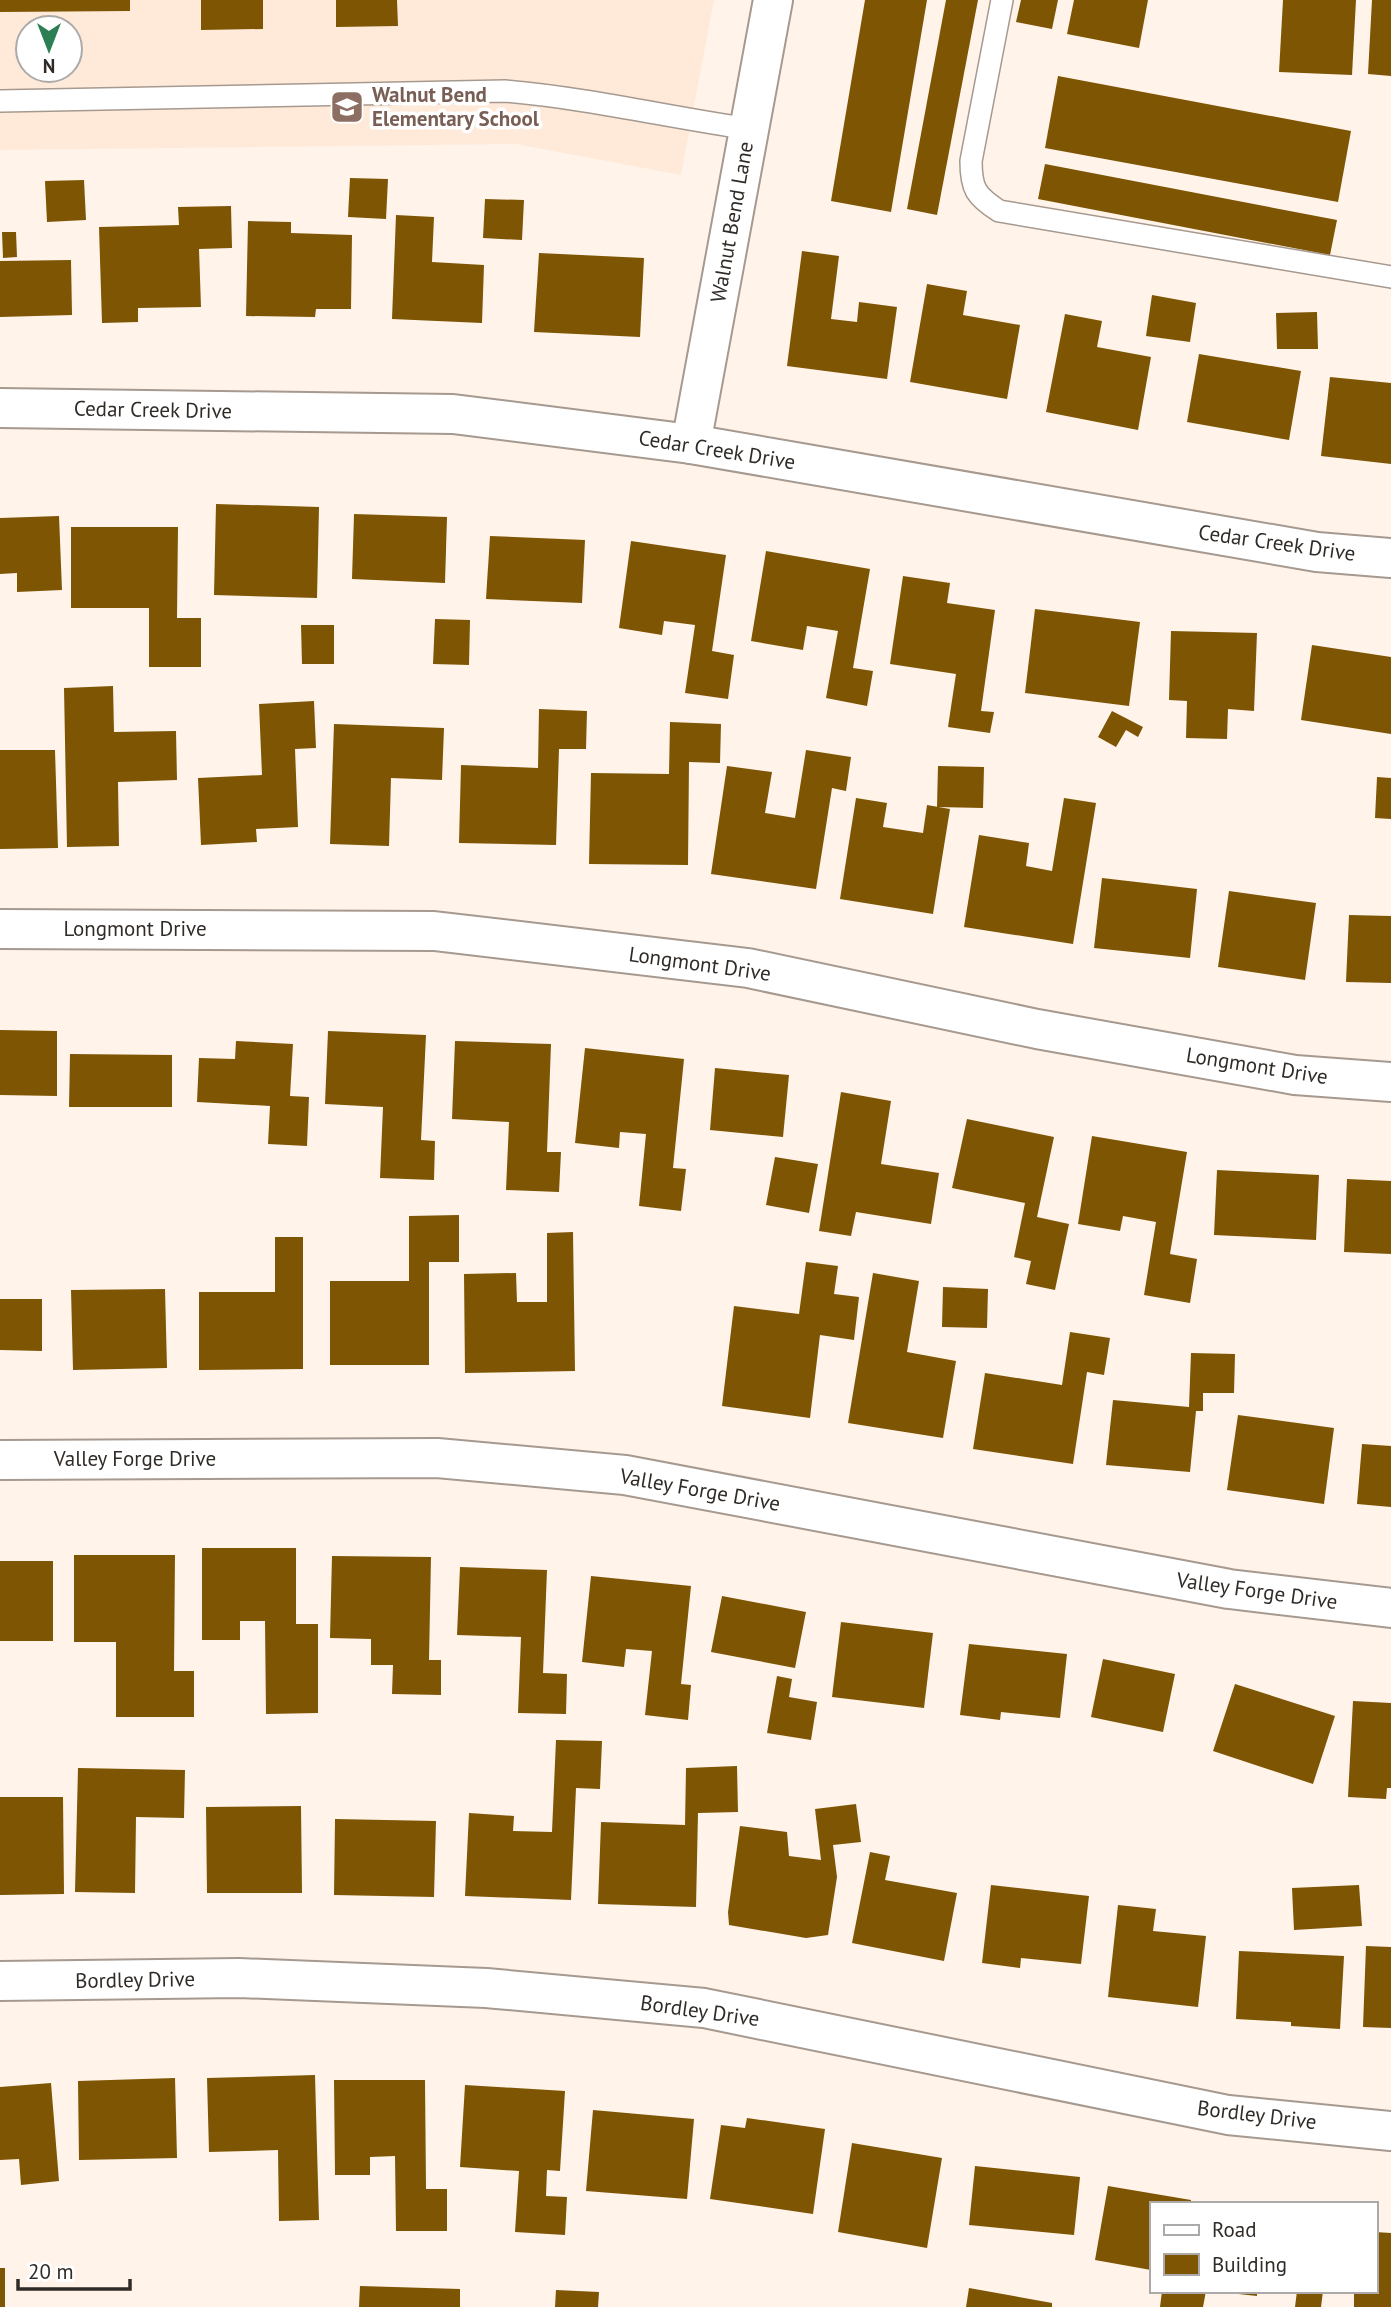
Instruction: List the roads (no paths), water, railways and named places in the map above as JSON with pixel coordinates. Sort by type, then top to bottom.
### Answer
[{"type":"street","name":"Walnut Bend Lane","points":[[691,444],[773,0]]},
{"type":"street","name":"Cedar Creek Drive","points":[[0,408],[453,414],[691,444],[1317,552],[1391,558]]},
{"type":"street","name":"Longmont Drive","points":[[0,929],[434,931],[748,968],[1037,1029],[1295,1075],[1391,1082]]},
{"type":"street","name":"Valley Forge Drive","points":[[0,1460],[437,1458],[625,1475],[1229,1590],[1391,1608]]},
{"type":"street","name":"Bordley Drive","points":[[0,1982],[239,1978],[486,1988],[704,2008],[1228,2115],[1391,2131]]},
{"type":"lane","points":[[1002,0],[971,161],[971,182],[981,200],[999,211],[1391,277]]},
{"type":"lane","points":[[0,100],[505,91],[561,96],[750,129]]},
{"type":"place","name":"Walnut Bend Elementary School","points":[[347,107]]}]
